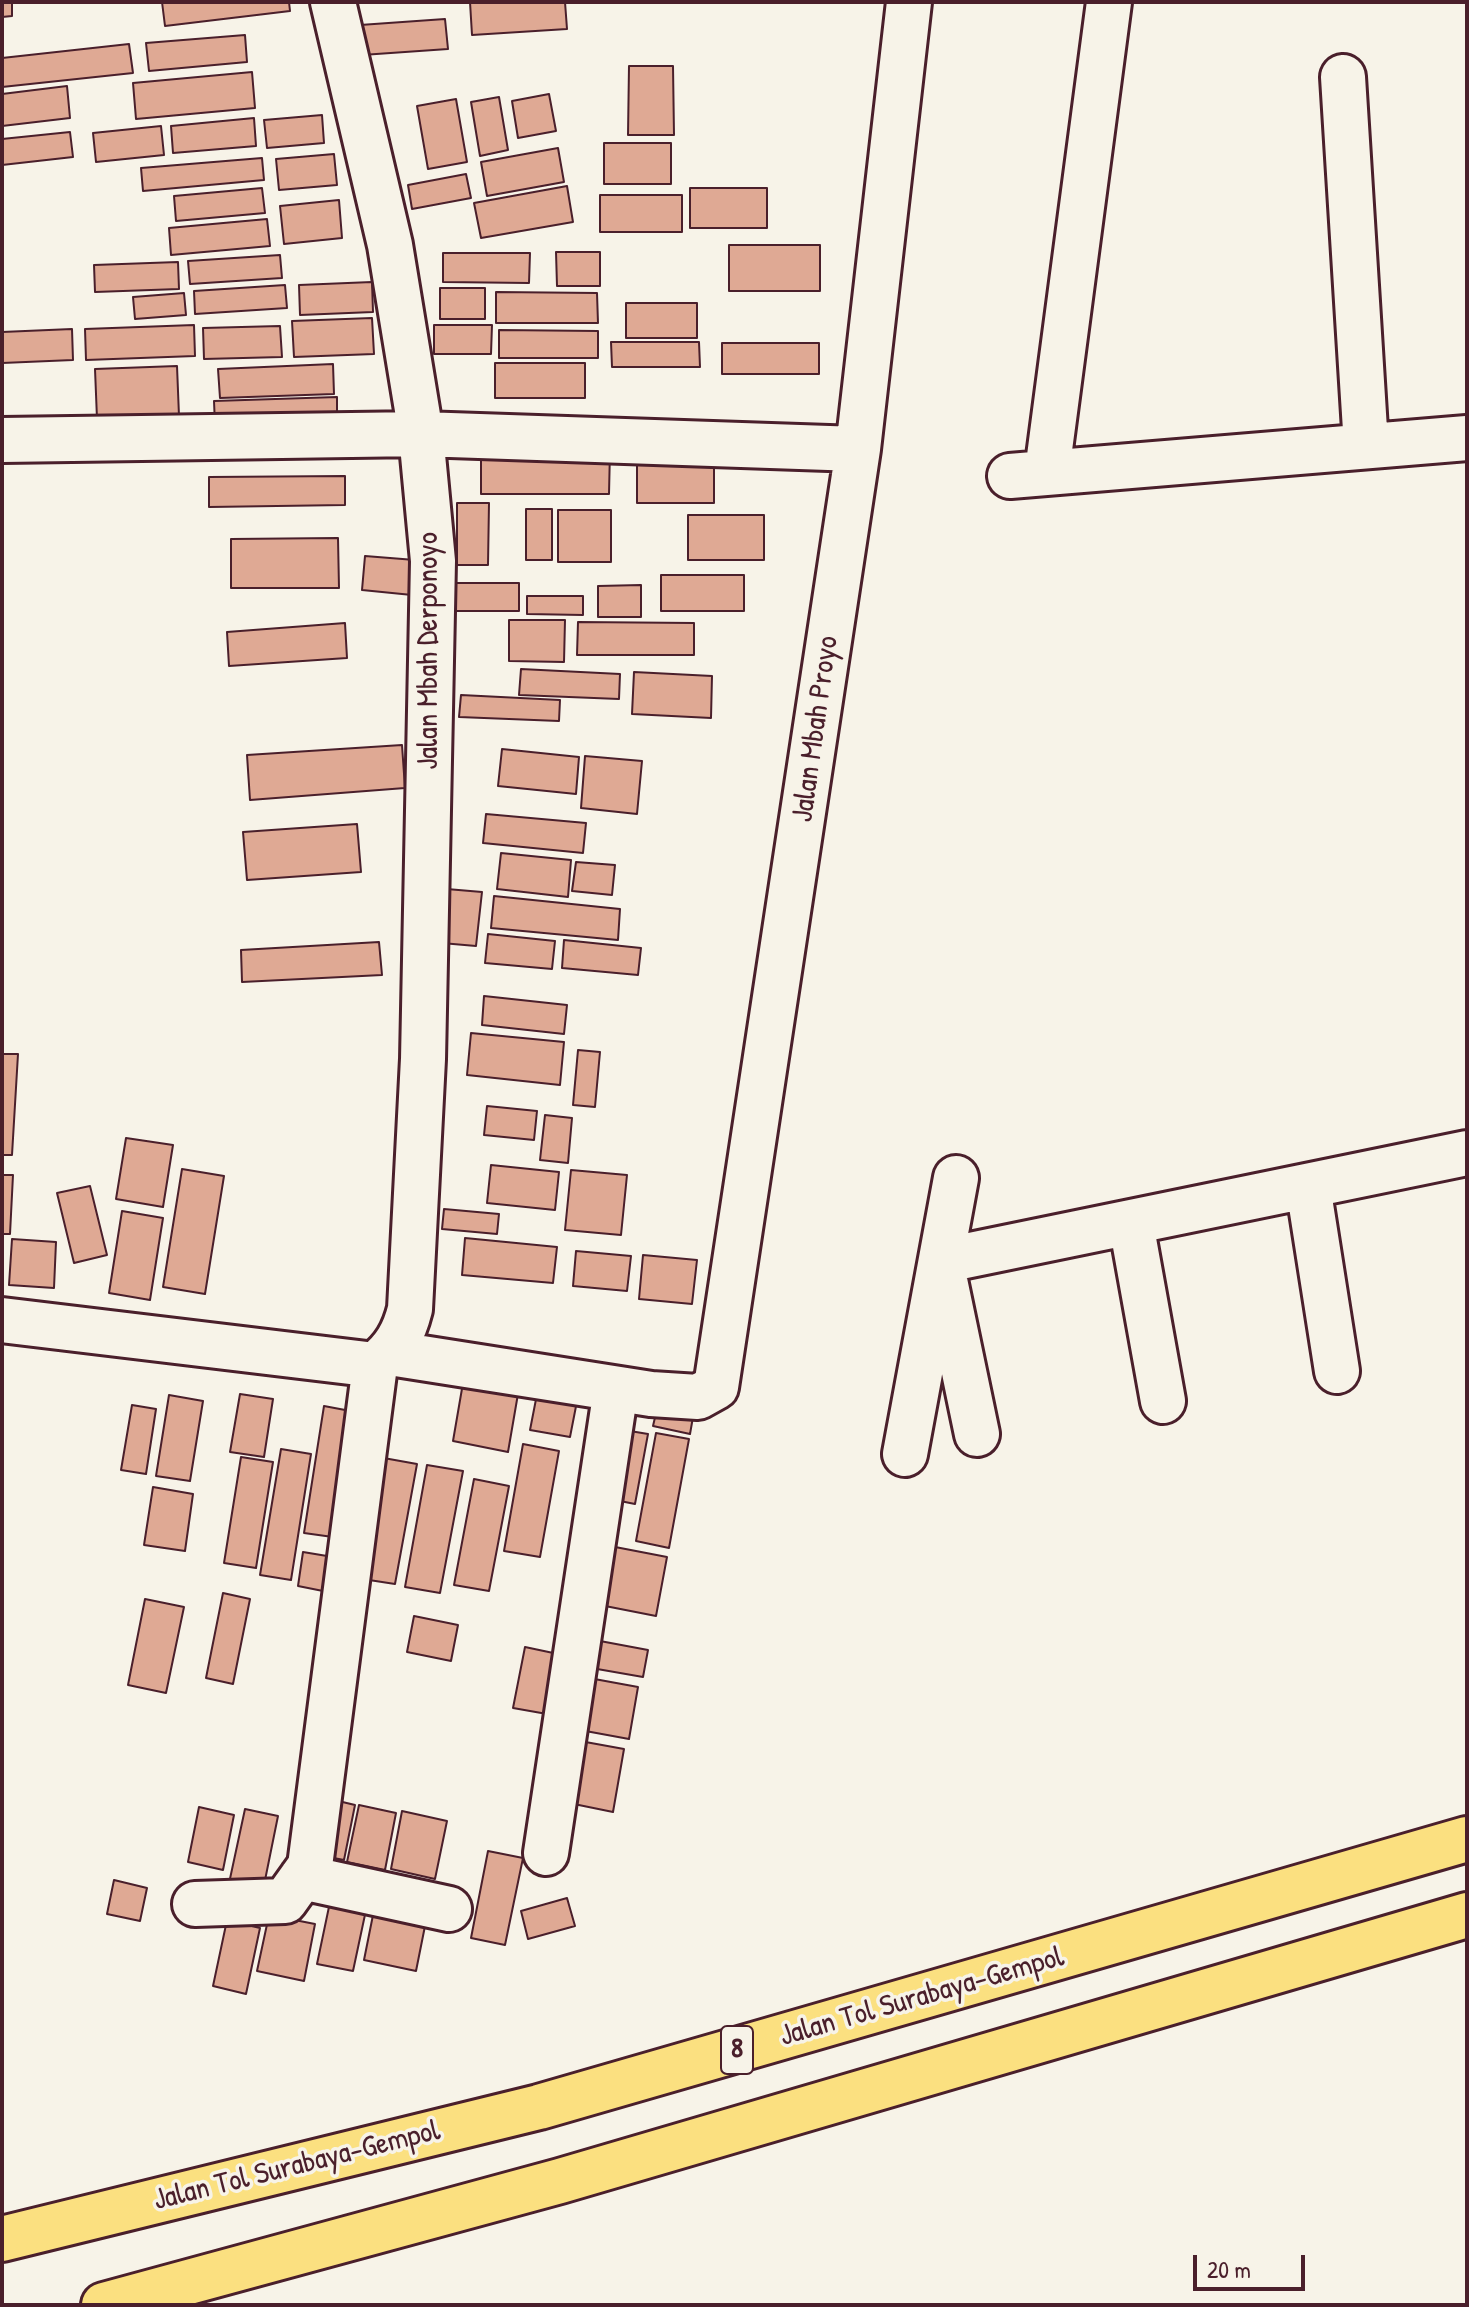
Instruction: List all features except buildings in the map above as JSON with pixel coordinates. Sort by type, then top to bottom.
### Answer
[{"type":"highway","name":"Jalan Tol Surabaya–Gempol","points":[[2,2239],[539,2107],[1467,1839]]},
{"type":"highway","points":[[104,2305],[560,2181],[1467,1915]]},
{"type":"street","name":"Jalan Mbah Derponoyo","points":[[302,1877],[310,1866],[382,1359],[404,1332],[410,1309],[423,1059],[433,561],[421,434],[390,245],[333,2]]},
{"type":"street","name":"Jalan Mbah Proyo","points":[[633,1391],[698,1397],[716,1387],[858,449],[878,248],[909,2]]},
{"type":"street","points":[[1109,2],[1028,474],[1467,438]]},
{"type":"street","points":[[1343,77],[1366,446]]},
{"type":"street","points":[[2,440],[421,434],[858,449]]},
{"type":"street","points":[[941,1261],[1467,1153]]},
{"type":"street","points":[[905,1454],[956,1178]]},
{"type":"street","points":[[1308,1186],[1337,1371]]},
{"type":"street","points":[[1131,1223],[1163,1401]]},
{"type":"street","points":[[941,1261],[977,1434]]},
{"type":"street","points":[[2,1320],[382,1359],[633,1391],[546,1853]]},
{"type":"street","points":[[195,1904],[285,1901],[302,1877],[449,1909]]}]
